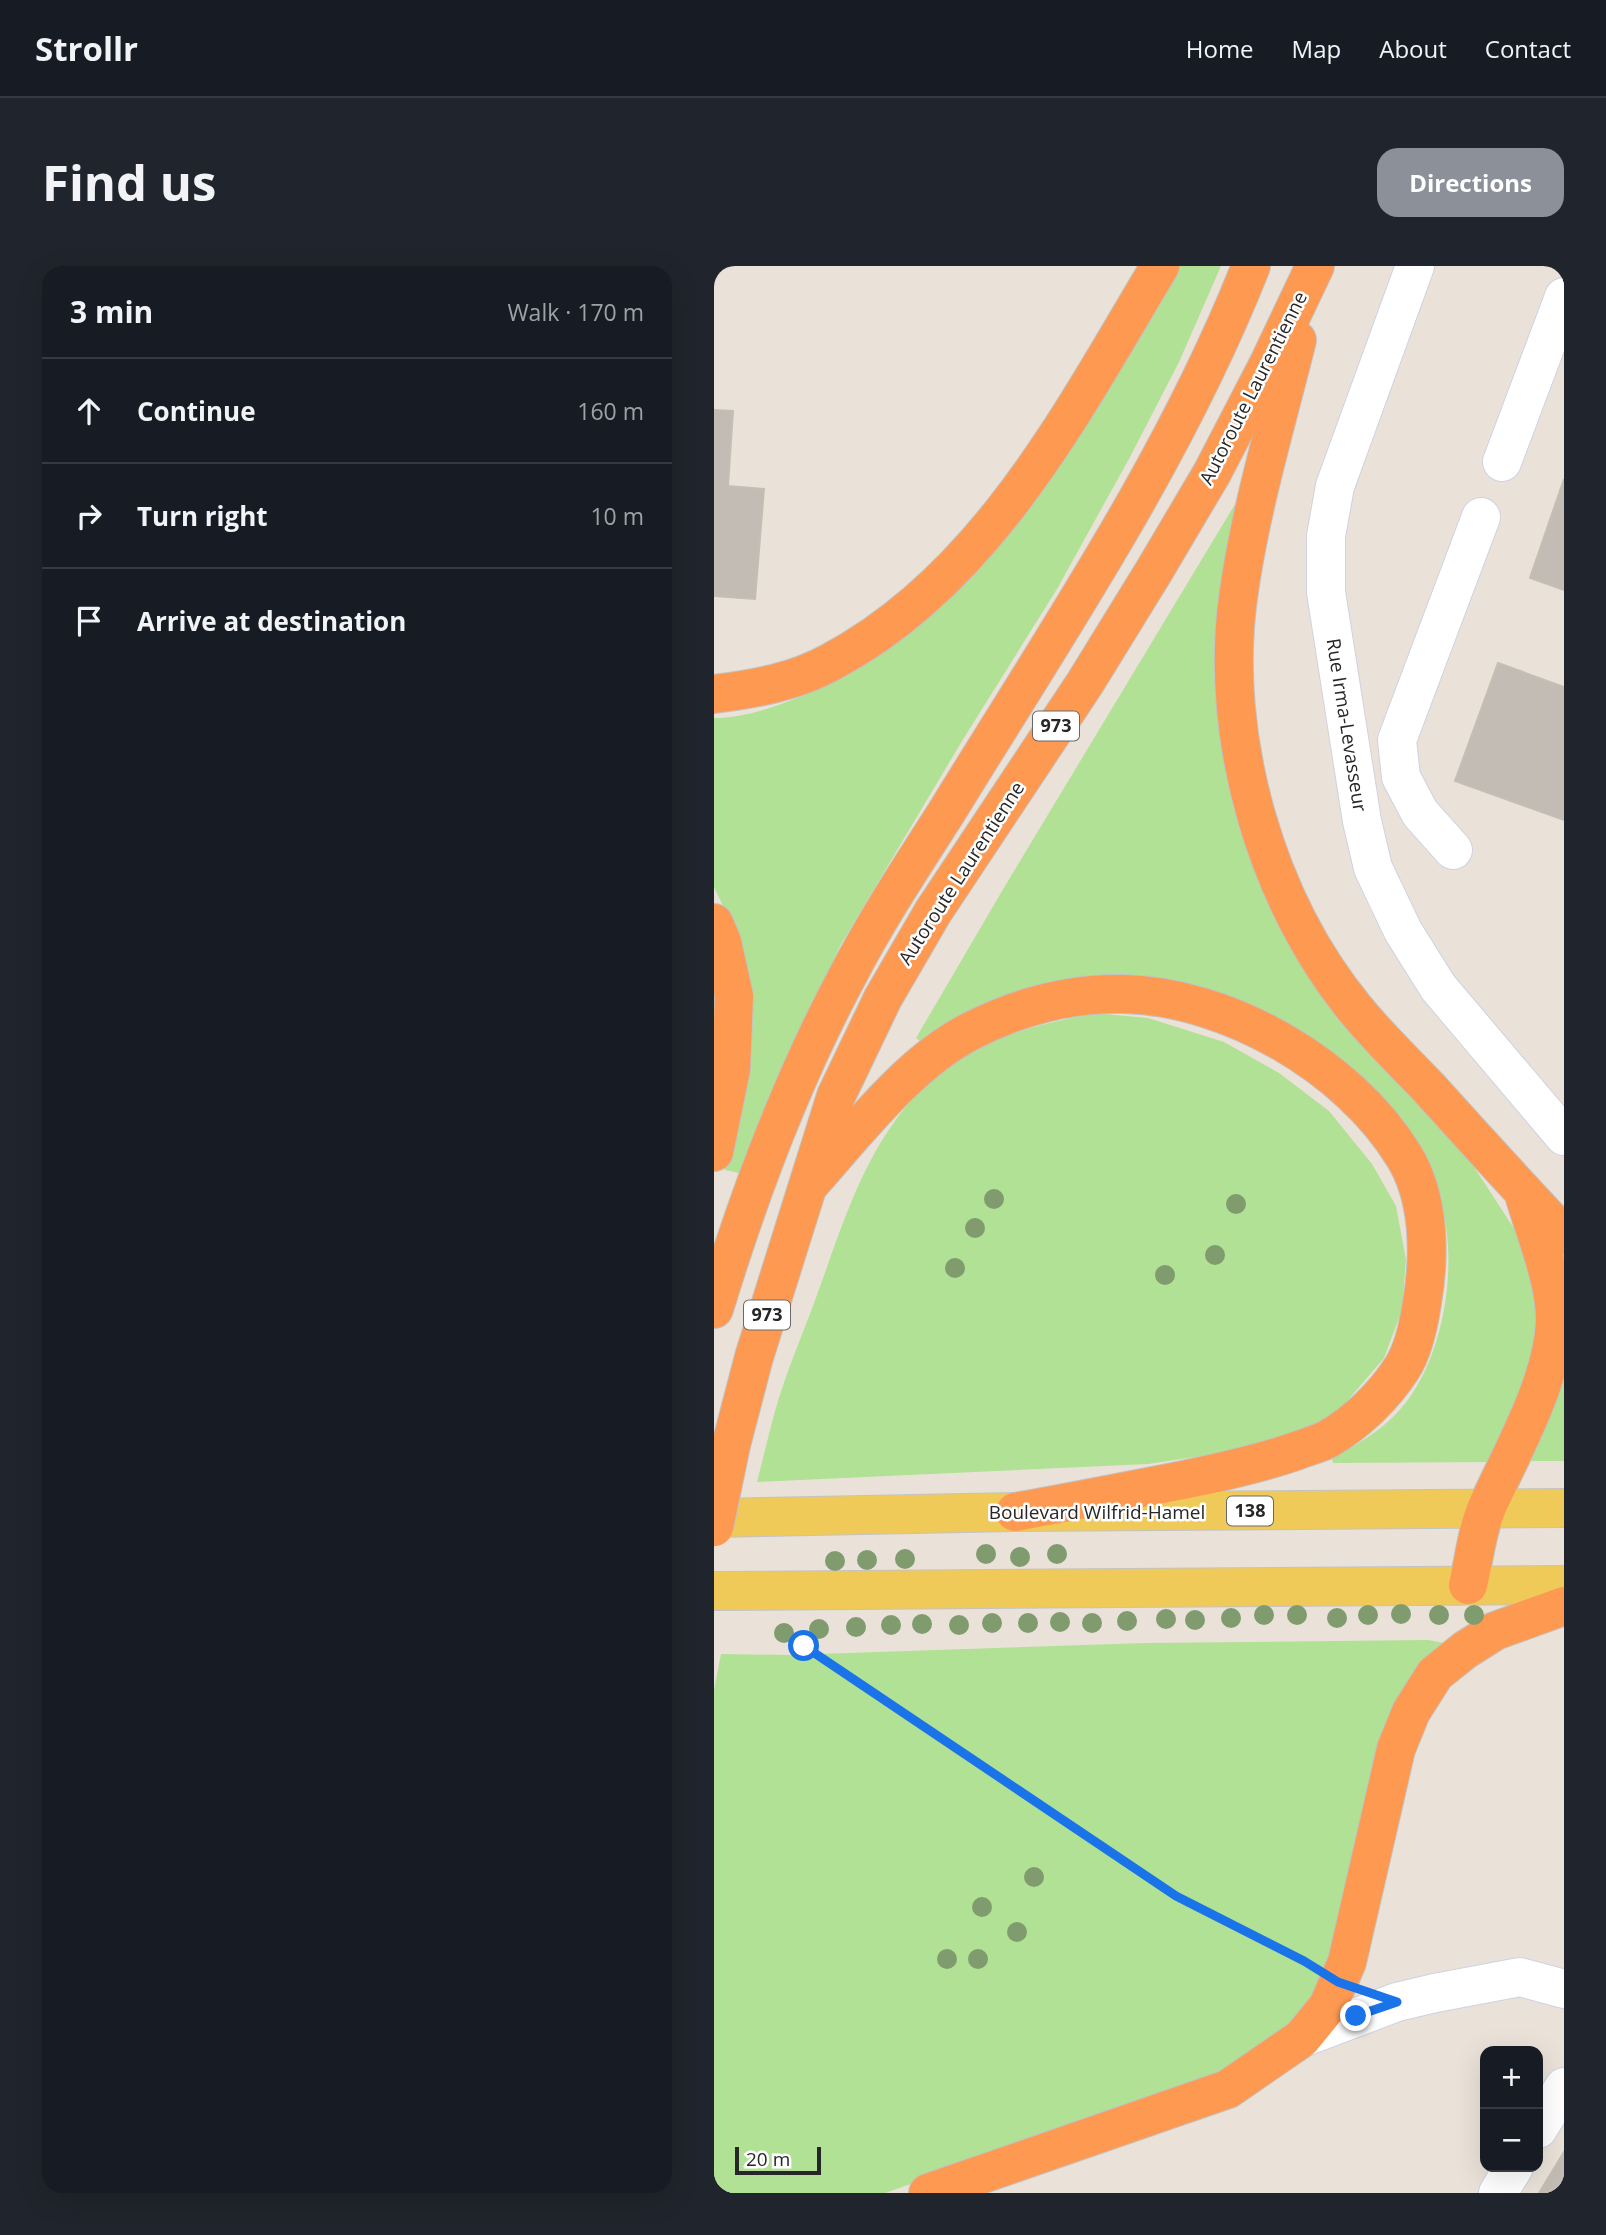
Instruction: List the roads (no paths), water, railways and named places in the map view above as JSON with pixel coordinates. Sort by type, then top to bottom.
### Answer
[{"type":"highway","points":[[714,694],[764,688],[830,663],[891,625],[943,581],[1012,500],[1079,401],[1160,266]]},
{"type":"highway","name":"973","points":[[714,1309],[757,1176],[795,1083],[848,975],[1133,510],[1230,321],[1251,266]]},
{"type":"highway","points":[[1314,268],[1249,532],[1238,599],[1233,667],[1241,746],[1255,807],[1274,870],[1314,950],[1355,1009],[1564,1236]]},
{"type":"highway","name":"Autoroute Laurentienne","points":[[714,1527],[731,1445],[754,1357],[836,1096],[883,998],[933,912],[1084,684],[1218,461],[1314,268]]},
{"type":"highway","points":[[714,923],[722,942],[734,996],[731,1069],[714,1152]]},
{"type":"highway","points":[[808,1186],[887,1098],[932,1056],[969,1032],[1020,1010],[1073,996],[1111,994],[1179,1000],[1232,1017],[1278,1041],[1325,1069],[1371,1113],[1405,1158],[1423,1205],[1428,1267],[1420,1318],[1403,1366],[1368,1409],[1327,1440],[1261,1464],[1015,1512]]},
{"type":"highway","points":[[1468,1585],[1486,1510],[1532,1410],[1548,1359],[1555,1322],[1550,1285],[1522,1189]]},
{"type":"highway","points":[[928,2193],[1227,2090],[1302,2038],[1328,2006],[1347,1962],[1396,1749],[1410,1713],[1435,1674],[1465,1650],[1495,1631],[1564,1606]]},
{"type":"main road","name":"Boulevard Wilfrid-Hamel","points":[[714,1518],[1015,1512],[1564,1508]]},
{"type":"main road","points":[[714,1591],[1564,1585]]},
{"type":"street","name":"Rue Irma-Levasseur","points":[[1415,266],[1335,486],[1326,536],[1326,592],[1362,821],[1373,868],[1403,931],[1438,987],[1564,1136]]},
{"type":"street","points":[[1502,462],[1564,297]]},
{"type":"street","points":[[1453,850],[1420,813],[1401,777],[1397,740],[1481,517]]},
{"type":"street","points":[[1302,2038],[1397,2002],[1520,1977],[1564,1989]]},
{"type":"street","points":[[1543,2121],[1564,2087]]},
{"type":"street","points":[[1498,2193],[1511,2172]]}]
